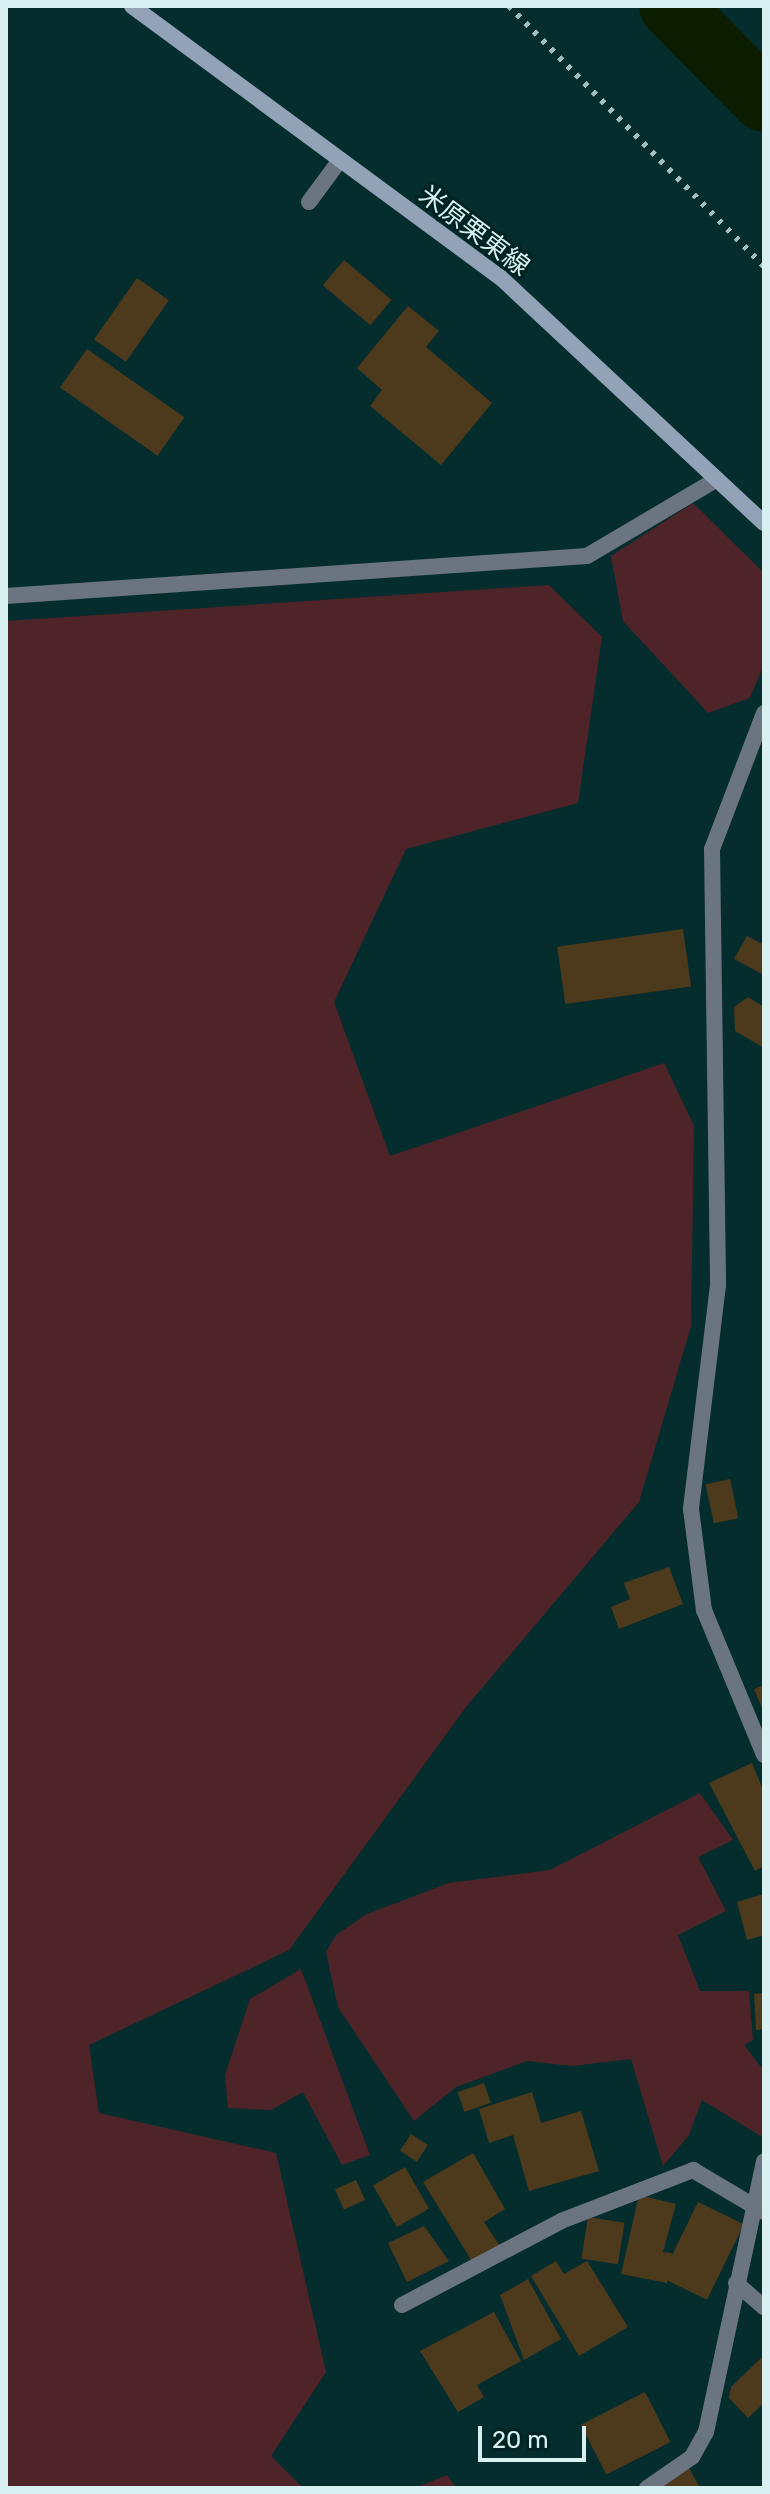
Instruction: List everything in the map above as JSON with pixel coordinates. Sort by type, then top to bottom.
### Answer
[{"type":"main road","name":"米原栗東線","points":[[132,6],[500,277],[764,523]]},
{"type":"street","points":[[309,202],[340,160]]},
{"type":"street","points":[[6,596],[587,556],[717,479]]},
{"type":"street","points":[[764,713],[712,849],[718,1285],[691,1509],[704,1610],[764,1755]]},
{"type":"street","points":[[647,2488],[692,2457],[706,2432],[736,2283],[761,2209],[764,2161]]},
{"type":"street","points":[[402,2305],[561,2221],[693,2170],[761,2209]]},
{"type":"street","points":[[736,2283],[764,2307]]},
{"type":"shaded area","points":[[693,503],[764,573],[764,664],[750,698],[708,713],[623,621],[611,556]]},
{"type":"shaded area","points":[[549,585],[602,637],[578,803],[406,849],[334,1002],[390,1156],[664,1063],[694,1126],[691,1326],[639,1502],[466,1707],[289,1950],[89,2045],[99,2113],[276,2153],[326,2372],[271,2456],[303,2488],[6,2488],[6,621]]},
{"type":"shaded area","points":[[700,1793],[733,1840],[698,1857],[726,1911],[678,1935],[700,1991],[749,1991],[753,2040],[744,2045],[764,2071],[764,2138],[702,2100],[689,2135],[663,2166],[631,2059],[572,2066],[527,2061],[456,2087],[414,2121],[338,2007],[326,1952],[336,1935],[367,1914],[449,1883],[550,1870]]},
{"type":"shaded area","points":[[301,1969],[370,2155],[342,2165],[303,2092],[271,2110],[228,2108],[225,2075],[250,1999]]},
{"type":"shaded area","points":[[447,2475],[456,2488],[415,2488]]},
{"type":"building","points":[[344,260],[391,300],[370,325],[323,285]]},
{"type":"building","points":[[137,278],[169,300],[126,362],[94,339]]},
{"type":"building","points":[[408,306],[439,331],[426,347],[492,403],[441,465],[370,406],[382,390],[357,368]]},
{"type":"building","points":[[87,349],[184,417],[158,456],[60,388]]},
{"type":"building","points":[[683,929],[691,986],[565,1004],[557,947]]},
{"type":"building","points":[[747,936],[764,945],[764,975],[734,959]]},
{"type":"building","points":[[748,997],[764,1007],[764,1048],[735,1031],[734,1007]]},
{"type":"building","points":[[730,1479],[738,1518],[714,1523],[706,1484]]},
{"type":"building","points":[[669,1567],[683,1604],[619,1629],[611,1607],[630,1599],[624,1583]]},
{"type":"building","points":[[764,1685],[764,1713],[754,1689]]},
{"type":"building","points":[[752,1763],[764,1792],[764,1866],[755,1871],[709,1783]]},
{"type":"building","points":[[764,1894],[764,1935],[747,1940],[737,1902]]},
{"type":"building","points":[[764,1993],[764,2029],[756,2030],[754,1994]]},
{"type":"building","points":[[484,2083],[491,2103],[464,2112],[458,2092]]},
{"type":"building","points":[[532,2092],[541,2123],[581,2111],[599,2171],[529,2191],[513,2135],[489,2143],[479,2109]]},
{"type":"building","points":[[411,2134],[428,2145],[417,2162],[400,2151]]},
{"type":"building","points":[[473,2153],[505,2209],[484,2222],[500,2246],[473,2263],[423,2182]]},
{"type":"building","points":[[405,2167],[429,2209],[397,2227],[373,2186]]},
{"type":"building","points":[[356,2180],[365,2200],[344,2209],[335,2189]]},
{"type":"building","points":[[639,2195],[676,2204],[663,2252],[672,2253],[667,2283],[621,2274]]},
{"type":"building","points":[[698,2202],[744,2224],[707,2300],[661,2277]]},
{"type":"building","points":[[588,2217],[625,2223],[618,2264],[581,2258]]},
{"type":"building","points":[[424,2226],[449,2261],[407,2282],[388,2243]]},
{"type":"building","points":[[556,2261],[564,2274],[587,2261],[628,2327],[579,2356],[531,2276]]},
{"type":"building","points":[[528,2279],[561,2339],[524,2360],[500,2295]]},
{"type":"building","points":[[494,2312],[521,2361],[477,2385],[484,2397],[458,2412],[420,2351]]},
{"type":"building","points":[[764,2355],[764,2403],[748,2418],[729,2398],[731,2387]]},
{"type":"building","points":[[645,2392],[670,2442],[606,2475],[581,2425]]},
{"type":"building","points":[[688,2466],[700,2488],[662,2488],[659,2482]]},
{"type":"waterway","points":[[671,6],[764,100]]},
{"type":"railway","points":[[509,6],[764,266]]}]
